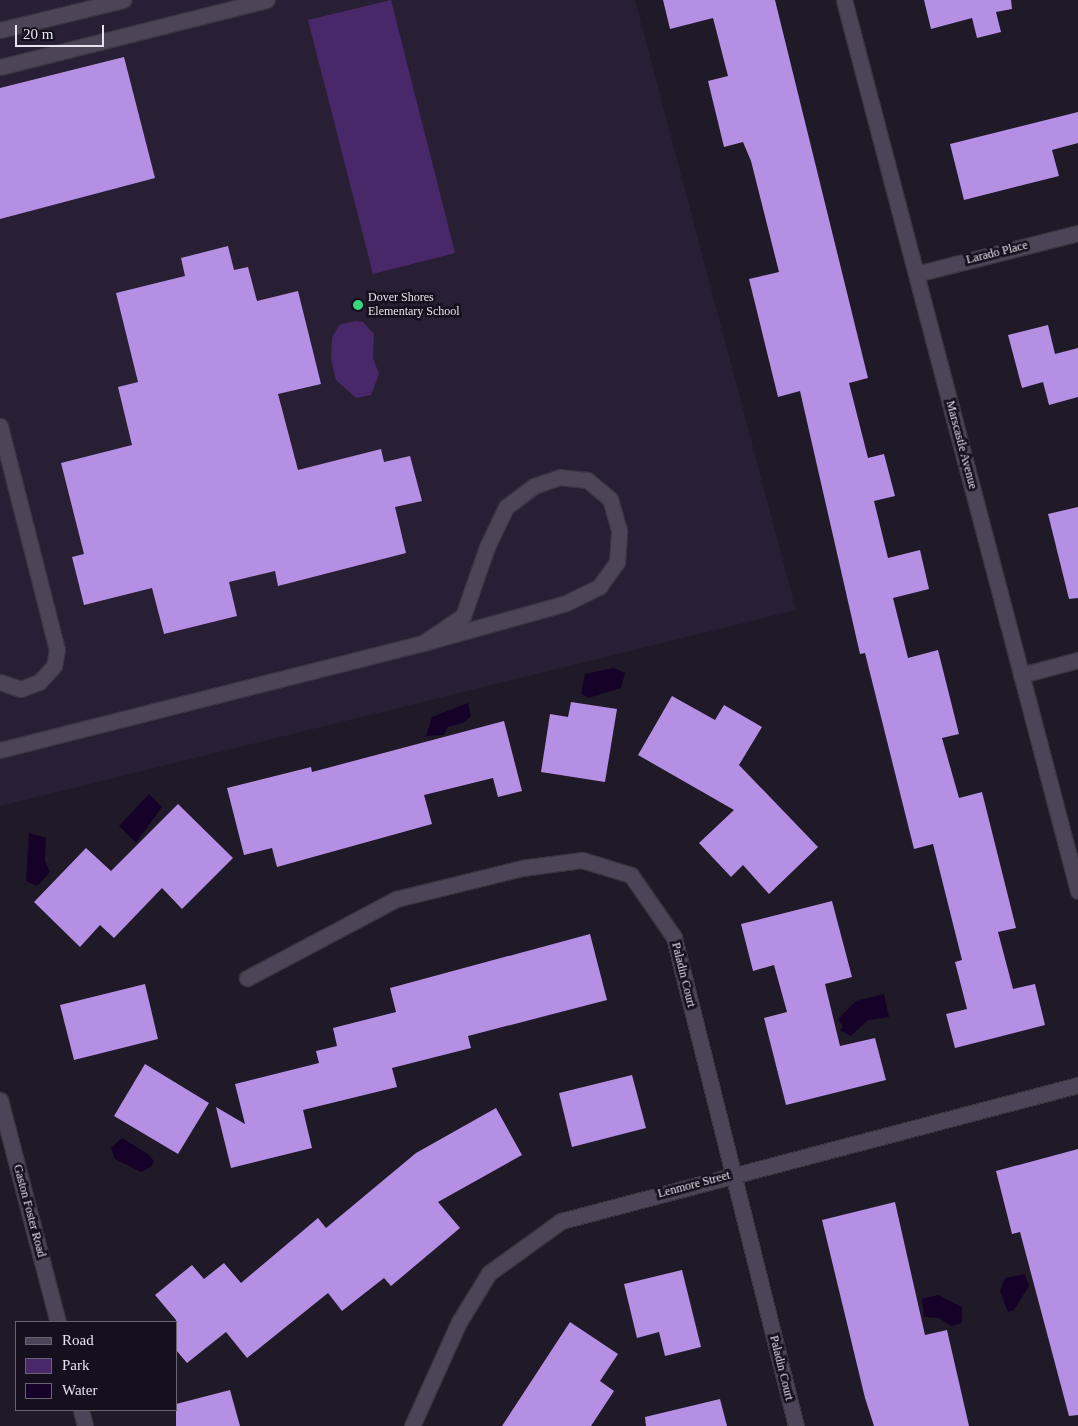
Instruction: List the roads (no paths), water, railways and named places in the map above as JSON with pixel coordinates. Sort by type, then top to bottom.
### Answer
[{"type":"street","points":[[0,30],[123,0]]},
{"type":"street","points":[[0,68],[267,0]]},
{"type":"street","name":"Marscastle Avenue","points":[[844,0],[1078,891]]},
{"type":"street","name":"Larado Place","points":[[916,274],[1078,233]]},
{"type":"street","points":[[0,426],[57,649],[54,666],[39,682],[21,689],[0,682]]},
{"type":"street","points":[[0,750],[423,643],[566,603],[599,586],[617,562],[619,530],[610,499],[587,480],[560,477],[534,486],[506,507],[463,616],[423,643]]},
{"type":"street","points":[[1021,675],[1078,660]]},
{"type":"street","name":"Paladin Court","points":[[248,978],[396,899],[522,868],[582,860],[632,875],[674,937],[731,1174],[796,1426]]},
{"type":"street","name":"Lenmore Street","points":[[412,1426],[459,1322],[489,1273],[560,1221],[731,1174],[1078,1085]]},
{"type":"street","name":"Gaston Foster Road","points":[[0,1100],[58,1321]]},
{"type":"street","points":[[81,1411],[86,1426]]},
{"type":"water","points":[[614,668],[625,673],[621,688],[588,698],[581,693],[585,674]]},
{"type":"water","points":[[468,703],[471,716],[463,723],[448,727],[444,735],[426,736],[432,717]]},
{"type":"water","points":[[149,794],[162,807],[136,843],[119,826]]},
{"type":"water","points":[[29,833],[46,838],[45,861],[50,872],[37,886],[26,881]]},
{"type":"water","points":[[884,994],[889,1017],[868,1020],[851,1036],[840,1030],[843,1027],[838,1019],[856,1001]]},
{"type":"water","points":[[122,1138],[148,1154],[154,1161],[151,1167],[141,1172],[115,1159],[111,1148]]},
{"type":"water","points":[[1025,1274],[1029,1286],[1014,1310],[1008,1312],[1000,1291],[1005,1278]]},
{"type":"water","points":[[938,1295],[962,1307],[962,1323],[951,1326],[939,1318],[924,1317],[922,1299]]},
{"type":"place","name":"Dover Shores Elementary School","points":[[358,305]]}]
